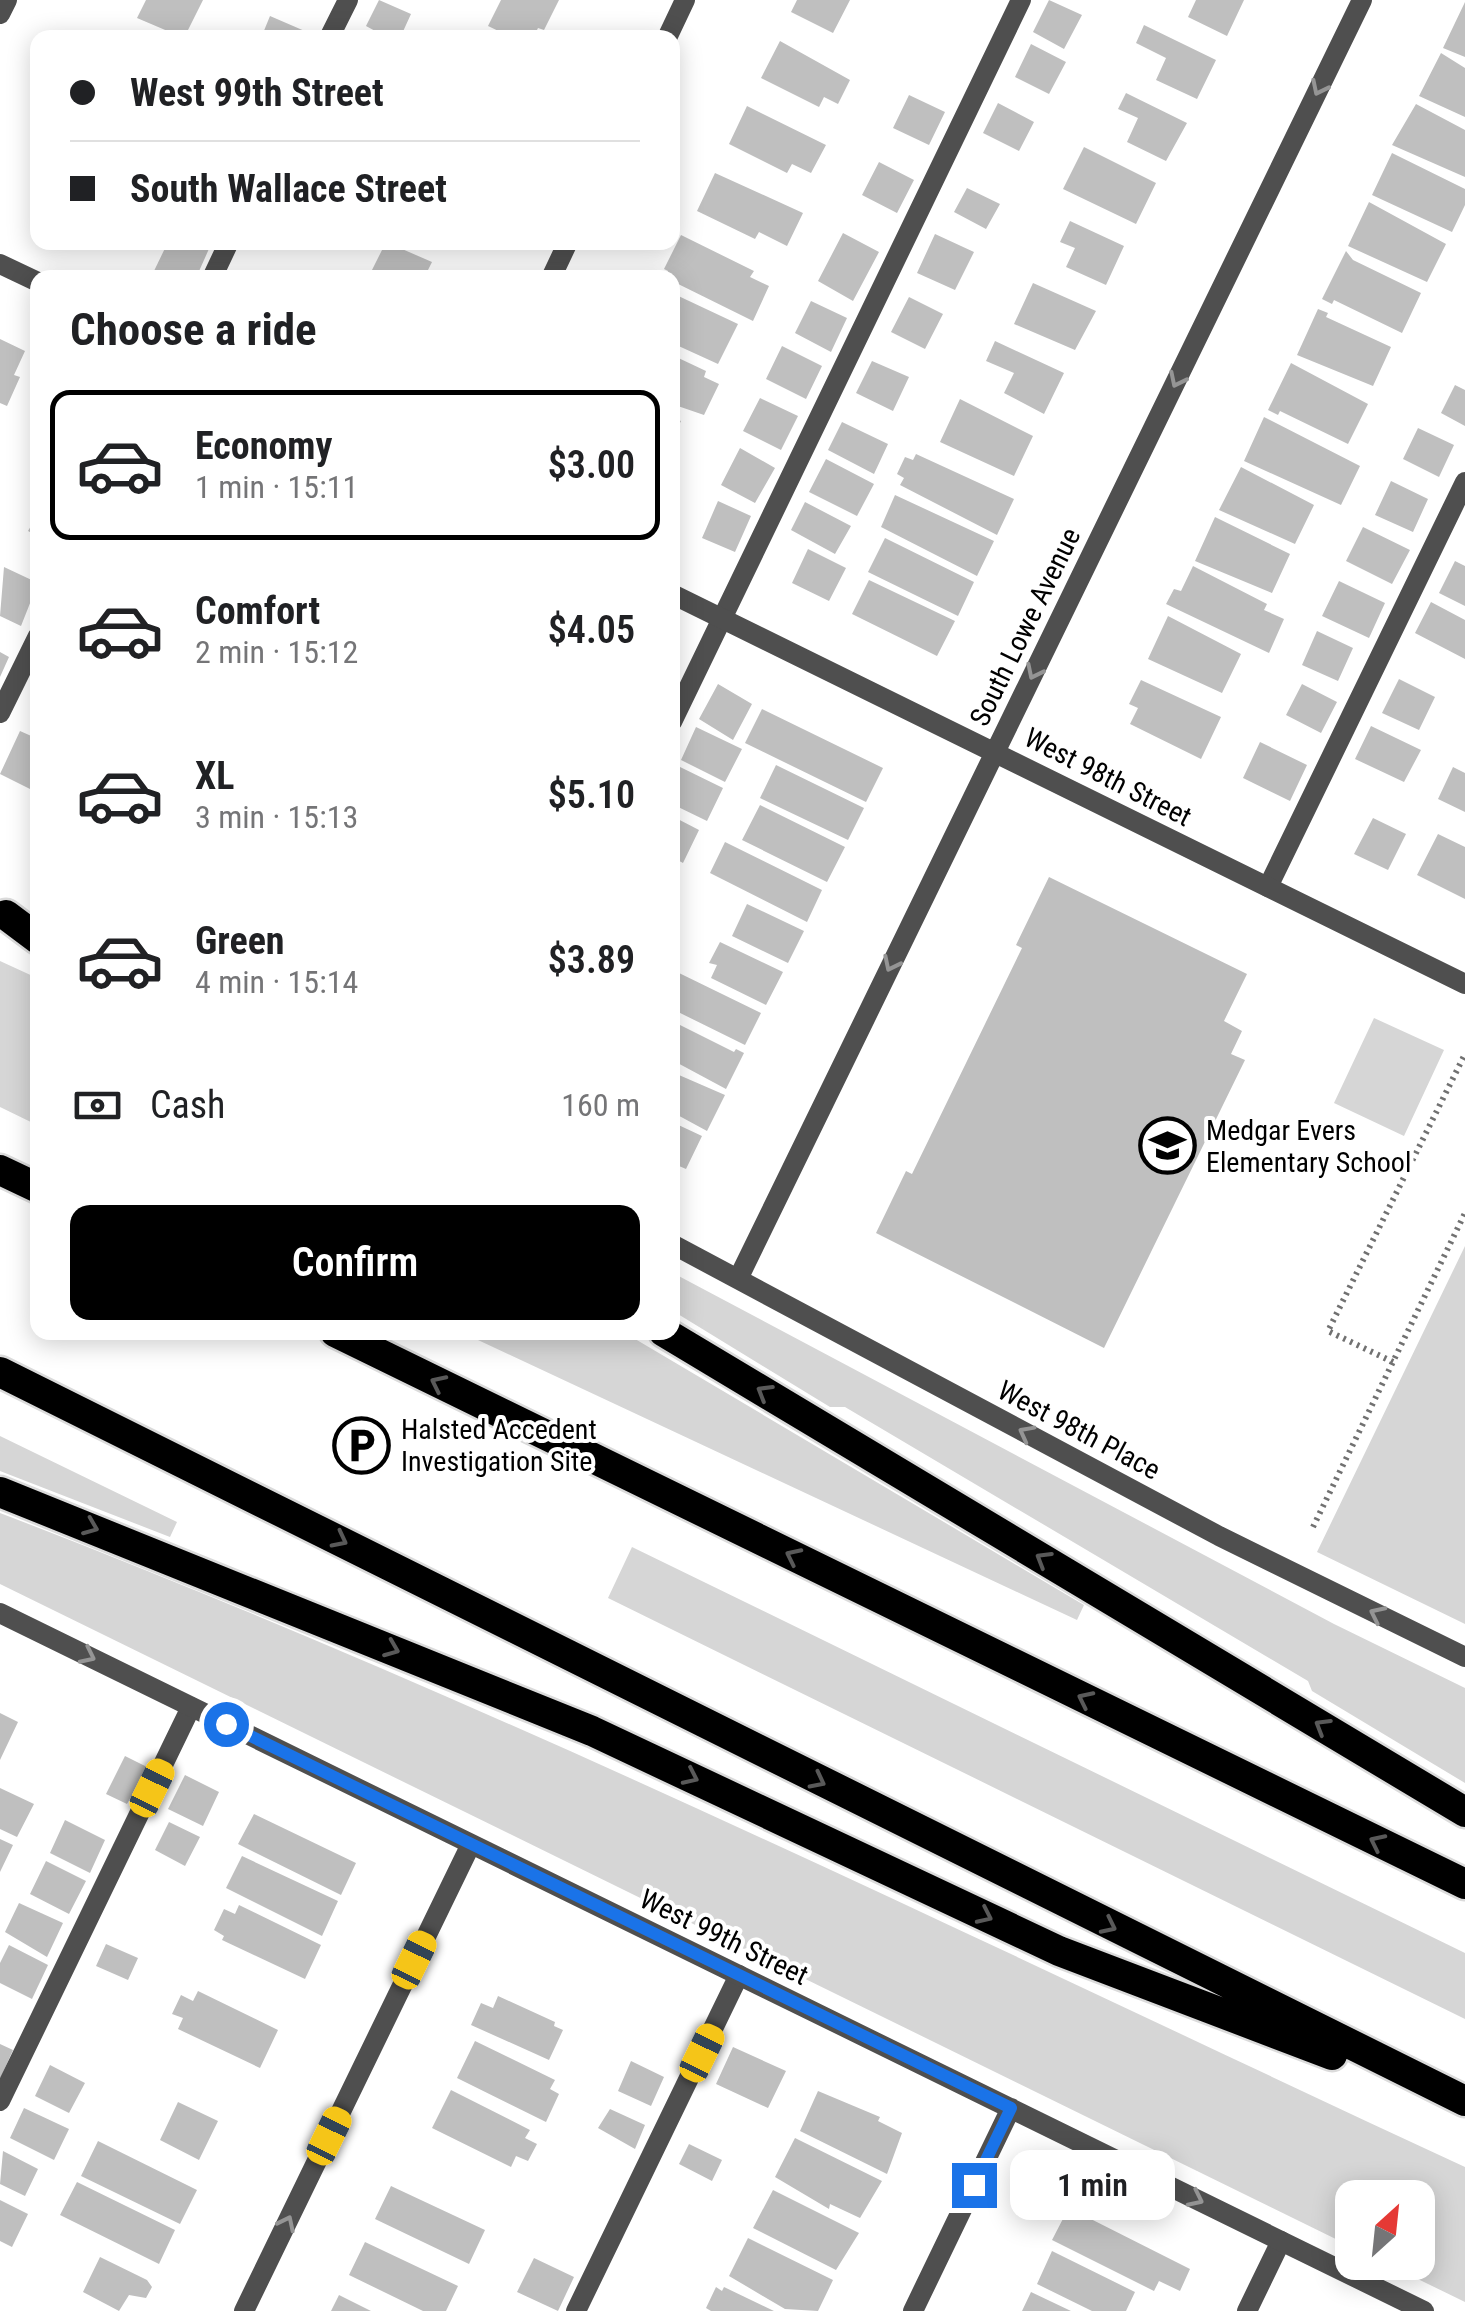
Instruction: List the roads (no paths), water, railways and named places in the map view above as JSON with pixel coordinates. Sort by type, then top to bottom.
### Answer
[{"type":"highway","points":[[6,915],[30,933]]},
{"type":"highway","points":[[0,1170],[30,1184]]},
{"type":"highway","points":[[351,1340],[1465,1884]]},
{"type":"highway","points":[[677,1340],[1465,1812]]},
{"type":"highway","points":[[0,1372],[1465,2103]]},
{"type":"highway","points":[[0,1492],[592,1731],[1059,1951],[1465,2103]]},
{"type":"street","points":[[0,14],[7,0]]},
{"type":"street","points":[[334,30],[348,0]]},
{"type":"street","points":[[671,30],[685,0]]},
{"type":"street","points":[[680,706],[1021,0]]},
{"type":"street","name":"South Lowe Avenue","points":[[738,1278],[1362,0]]},
{"type":"street","points":[[0,264],[30,278]]},
{"type":"street","points":[[1268,887],[1465,482]]},
{"type":"street","name":"West 98th Street","points":[[680,598],[1465,984]]},
{"type":"street","points":[[0,713],[30,652]]},
{"type":"street","points":[[6,915],[30,926]]},
{"type":"street","name":"West 98th Place","points":[[680,1248],[1219,1536],[1465,1657]]},
{"type":"street","name":"West 99th Street","points":[[0,1613],[1424,2311]]},
{"type":"street","points":[[0,2101],[191,1706]]},
{"type":"street","points":[[244,2311],[471,1844]]},
{"type":"street","points":[[576,2311],[739,1975]]},
{"type":"street","points":[[913,2311],[1011,2108]]},
{"type":"street","points":[[1248,2311],[1281,2241]]},
{"type":"place","name":"Medgar Evers Elementary School","points":[[1167,1146]]},
{"type":"place","name":"Halsted Accedent Investigation Site","points":[[362,1445]]}]
